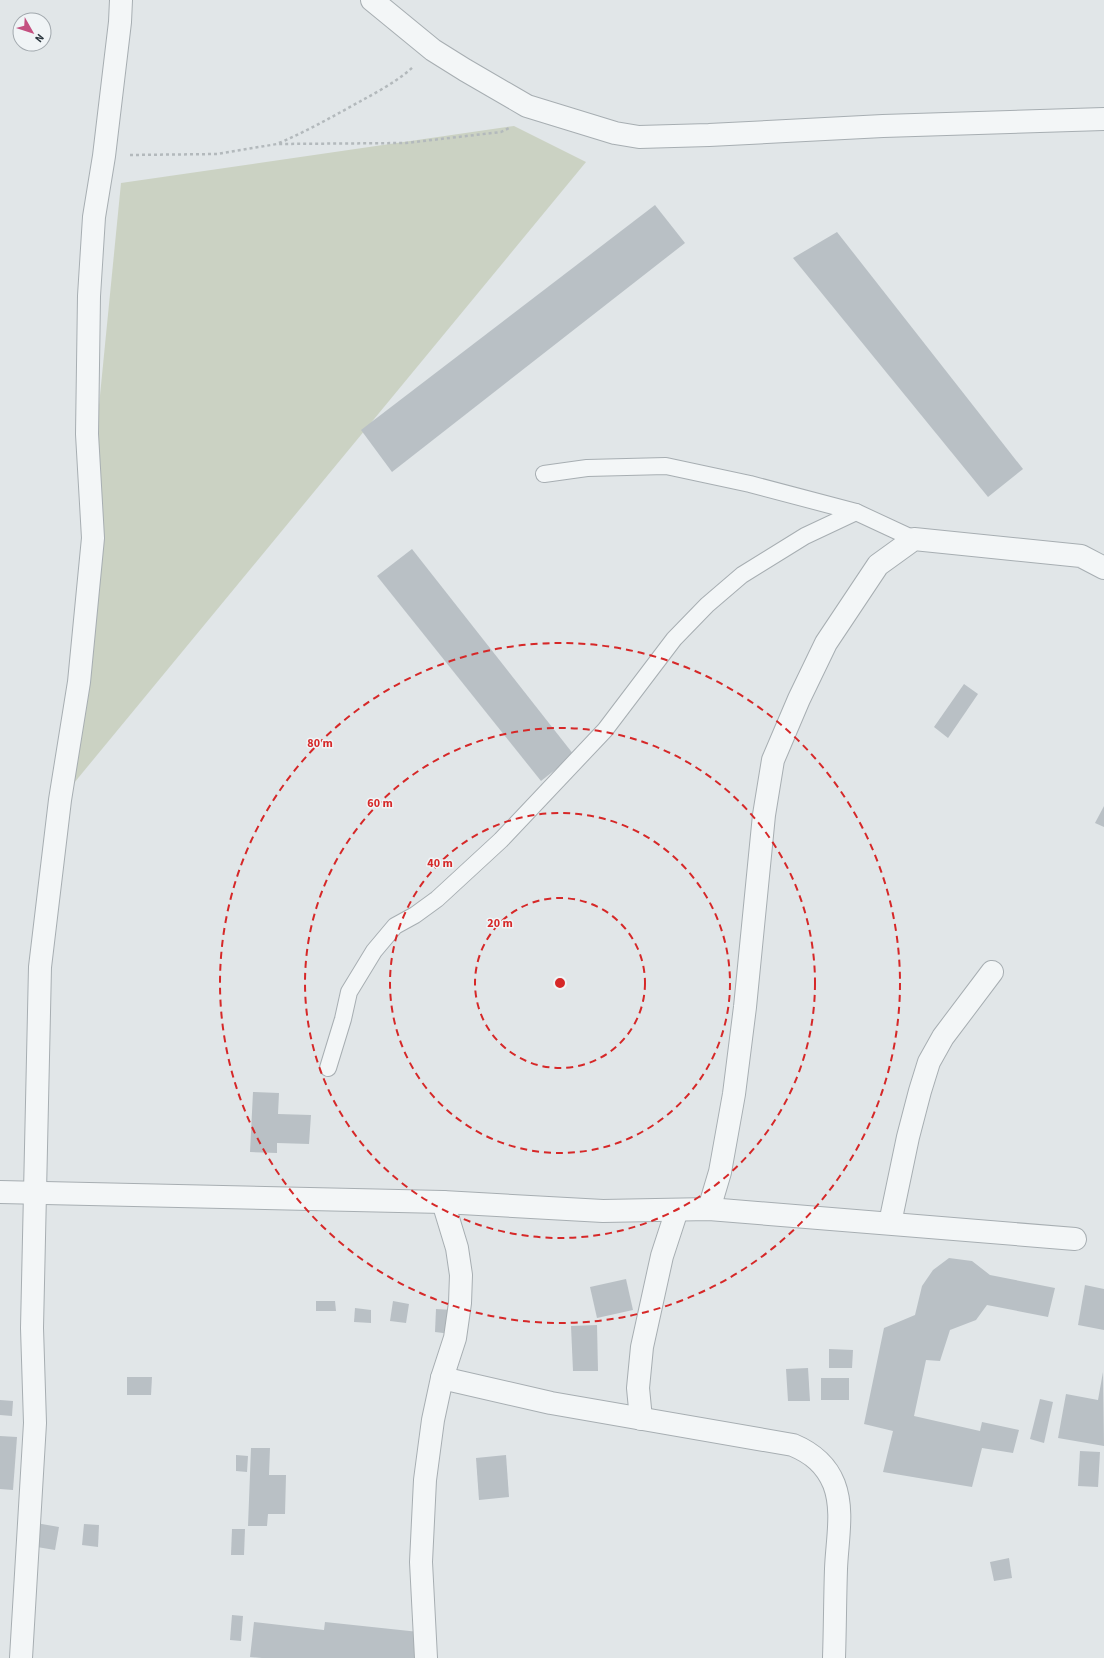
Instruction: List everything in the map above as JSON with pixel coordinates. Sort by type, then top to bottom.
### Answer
[{"type":"street","points":[[21,1658],[35,1423],[32,1328],[40,967],[60,800],[79,682],[93,538],[87,434],[89,296],[94,216],[104,156],[120,22],[121,0]]},
{"type":"street","points":[[372,0],[433,50],[520,102],[544,112],[615,133],[640,136],[709,135],[898,125],[1086,121],[1104,119]]},
{"type":"street","points":[[709,1209],[720,1172],[734,1094],[745,1007],[764,815],[773,760],[799,699],[826,643],[878,565],[914,539],[1081,556],[1104,568]]},
{"type":"street","points":[[890,1224],[911,1124],[929,1062],[943,1037],[992,972]]},
{"type":"street","points":[[0,1192],[34,1194],[443,1202],[603,1211],[709,1209],[1075,1240]]},
{"type":"street","points":[[426,1658],[421,1562],[425,1480],[433,1420],[442,1378],[455,1338],[460,1303],[461,1275],[457,1248],[443,1202]]},
{"type":"street","points":[[641,1419],[638,1388],[642,1347],[662,1256],[677,1210]]},
{"type":"street","points":[[442,1378],[550,1403],[685,1425],[793,1445],[811,1453],[824,1466],[834,1484],[840,1512],[836,1569],[834,1658]]},
{"type":"lane","points":[[544,474],[587,468],[666,466],[750,484],[856,512],[914,539]]},
{"type":"lane","points":[[328,1068],[343,1019],[349,992],[374,950],[395,926],[415,915],[437,899],[501,840],[605,730],[674,639],[707,605],[742,576],[805,536],[856,512]]},
{"type":"path","points":[[278,144],[309,130],[406,74],[433,50]]},
{"type":"path","points":[[104,156],[217,154],[278,144],[406,143],[443,140],[501,132],[544,112]]},
{"type":"green space","points":[[514,126],[586,162],[60,800],[121,183]]},
{"type":"building","points":[[655,205],[685,243],[392,472],[361,430]]},
{"type":"building","points":[[837,232],[1023,469],[988,497],[793,258]]},
{"type":"building","points":[[412,549],[574,755],[541,781],[377,576]]},
{"type":"building","points":[[964,684],[978,694],[948,738],[934,727]]},
{"type":"building","points":[[1104,806],[1104,827],[1095,823]]},
{"type":"building","points":[[253,1092],[279,1093],[278,1114],[311,1115],[309,1144],[277,1143],[277,1153],[250,1152]]},
{"type":"building","points":[[949,1258],[972,1261],[990,1275],[1055,1288],[1048,1317],[987,1305],[976,1320],[950,1330],[940,1361],[926,1360],[914,1416],[980,1431],[982,1422],[1019,1430],[1013,1453],[982,1448],[972,1487],[883,1472],[893,1431],[864,1424],[884,1328],[915,1315],[922,1286],[933,1270]]},
{"type":"building","points":[[626,1279],[633,1310],[597,1318],[590,1287]]},
{"type":"building","points":[[1085,1285],[1104,1289],[1104,1330],[1078,1325]]},
{"type":"building","points":[[316,1301],[335,1301],[336,1311],[316,1311]]},
{"type":"building","points":[[393,1301],[409,1304],[406,1323],[390,1321]]},
{"type":"building","points":[[355,1308],[371,1310],[371,1323],[354,1322]]},
{"type":"building","points":[[436,1309],[453,1310],[451,1334],[435,1332]]},
{"type":"building","points":[[597,1325],[598,1371],[573,1371],[571,1326]]},
{"type":"building","points":[[829,1349],[853,1350],[852,1368],[829,1368]]},
{"type":"building","points":[[808,1368],[810,1401],[788,1401],[786,1369]]},
{"type":"building","points":[[1103,1372],[1104,1446],[1058,1438],[1066,1394],[1098,1400]]},
{"type":"building","points":[[127,1377],[152,1377],[151,1395],[127,1395]]},
{"type":"building","points":[[821,1378],[849,1378],[849,1400],[821,1400]]},
{"type":"building","points":[[1040,1399],[1053,1402],[1044,1443],[1030,1439]]},
{"type":"building","points":[[0,1400],[13,1401],[12,1416],[0,1415]]},
{"type":"building","points":[[0,1436],[17,1437],[13,1490],[0,1489]]},
{"type":"building","points":[[251,1448],[270,1448],[269,1475],[286,1475],[285,1514],[268,1514],[267,1526],[248,1526]]},
{"type":"building","points":[[1080,1451],[1100,1452],[1098,1487],[1078,1486]]},
{"type":"building","points":[[236,1455],[248,1456],[247,1472],[236,1471]]},
{"type":"building","points":[[506,1455],[509,1497],[479,1500],[476,1458]]},
{"type":"building","points":[[36,1523],[59,1527],[55,1550],[31,1546]]},
{"type":"building","points":[[84,1524],[99,1525],[98,1547],[82,1545]]},
{"type":"building","points":[[232,1529],[245,1529],[244,1555],[231,1555]]},
{"type":"building","points":[[1009,1558],[1012,1578],[994,1581],[990,1562]]},
{"type":"building","points":[[232,1615],[243,1616],[241,1641],[230,1640]]},
{"type":"building","points":[[254,1622],[324,1630],[325,1622],[419,1632],[416,1658],[250,1657]]}]
